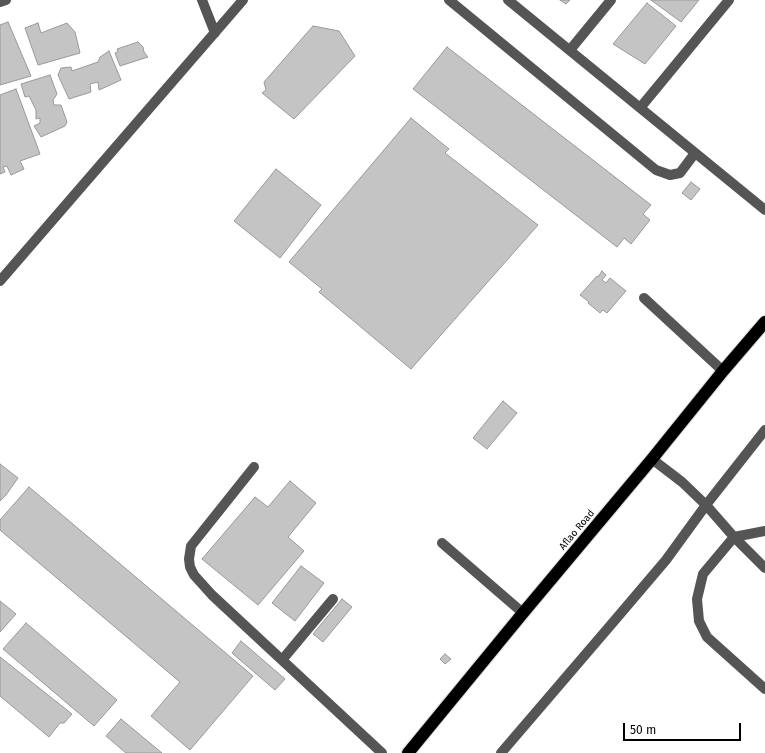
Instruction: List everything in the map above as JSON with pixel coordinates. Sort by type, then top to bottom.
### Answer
[{"type":"highway","name":"Aflao Road","points":[[408,753],[765,322]]},
{"type":"street","points":[[0,2],[6,0]]},
{"type":"street","points":[[202,0],[215,33]]},
{"type":"street","points":[[0,281],[243,0]]},
{"type":"street","points":[[449,0],[656,170],[670,175],[680,173],[695,153]]},
{"type":"street","points":[[508,0],[765,210]]},
{"type":"street","points":[[570,50],[611,0]]},
{"type":"street","points":[[640,108],[729,0]]},
{"type":"street","points":[[644,298],[723,371]]},
{"type":"street","points":[[501,753],[666,560],[706,505],[765,430]]},
{"type":"street","points":[[652,459],[682,482],[706,505],[734,537],[765,568]]},
{"type":"street","points":[[254,468],[191,546],[189,559],[190,567],[194,575],[212,596],[382,753]]},
{"type":"street","points":[[765,530],[734,537],[703,574],[697,599],[699,621],[707,637],[765,689]]},
{"type":"street","points":[[442,543],[523,613]]},
{"type":"street","points":[[282,660],[333,599]]},
{"type":"building","points":[[560,0],[570,0],[566,4]]},
{"type":"building","points":[[651,0],[699,0],[681,22]]},
{"type":"building","points":[[647,3],[676,26],[645,64],[613,44]]},
{"type":"building","points":[[8,22],[31,76],[0,85],[0,25]]},
{"type":"building","points":[[38,23],[41,33],[67,23],[75,32],[80,53],[38,65],[25,28]]},
{"type":"building","points":[[313,26],[339,31],[355,56],[294,119],[262,93],[266,90],[264,82]]},
{"type":"building","points":[[138,42],[143,47],[144,52],[148,57],[120,66],[115,53],[118,52],[117,49]]},
{"type":"building","points":[[447,47],[651,205],[643,214],[650,220],[631,244],[624,238],[617,247],[413,89]]},
{"type":"building","points":[[109,51],[121,80],[99,90],[98,82],[90,84],[91,92],[69,99],[58,75],[61,68],[71,67],[72,71],[98,62],[100,57]]},
{"type":"building","points":[[50,75],[57,94],[53,100],[54,105],[61,105],[67,122],[65,126],[41,137],[34,126],[40,123],[40,118],[36,119],[36,110],[29,96],[25,97],[21,84]]},
{"type":"building","points":[[16,89],[40,154],[20,161],[24,169],[11,175],[7,166],[3,167],[5,172],[0,174],[0,95]]},
{"type":"building","points":[[411,118],[449,149],[445,153],[538,225],[411,369],[319,292],[322,289],[289,262]]},
{"type":"building","points":[[276,169],[321,205],[280,258],[234,221]]},
{"type":"building","points":[[691,182],[700,189],[691,200],[682,193]]},
{"type":"building","points":[[602,271],[606,275],[602,280],[606,283],[610,278],[626,291],[607,313],[603,310],[600,313],[580,295]]},
{"type":"building","points":[[503,401],[517,413],[487,449],[473,438]]},
{"type":"building","points":[[0,464],[18,478],[0,501]]},
{"type":"building","points":[[290,481],[316,503],[288,537],[304,551],[258,605],[202,559],[255,497],[268,507]]},
{"type":"building","points":[[29,487],[253,676],[190,750],[151,716],[180,682],[0,530],[0,520]]},
{"type":"building","points":[[301,566],[324,583],[295,621],[272,603]]},
{"type":"building","points":[[342,599],[352,607],[323,642],[313,634]]},
{"type":"building","points":[[0,601],[16,614],[0,632]]},
{"type":"building","points":[[26,623],[117,700],[94,726],[3,649]]},
{"type":"building","points":[[241,641],[285,679],[275,690],[232,653]]},
{"type":"building","points":[[445,654],[451,659],[445,664],[440,659]]},
{"type":"building","points":[[0,657],[72,714],[64,723],[60,723],[49,737],[0,696]]},
{"type":"building","points":[[121,719],[162,753],[126,753],[106,736]]}]
